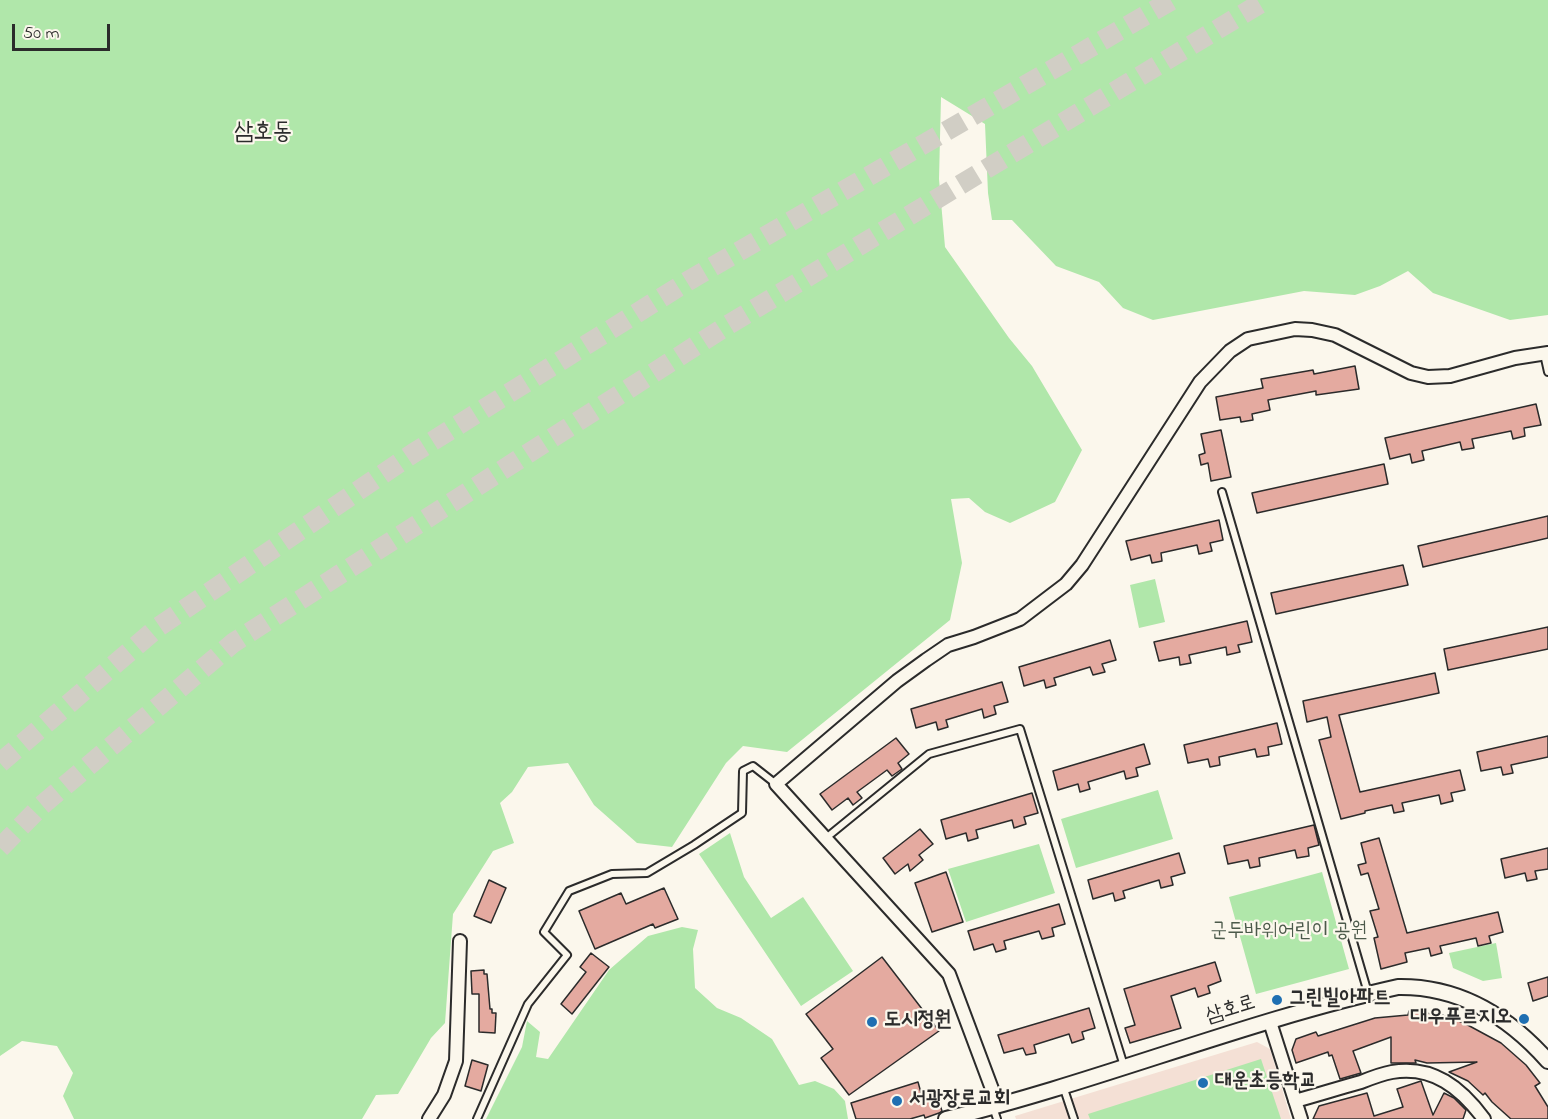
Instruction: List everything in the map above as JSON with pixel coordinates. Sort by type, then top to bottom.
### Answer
[{"type":"street","points":[[996,1111],[949,974],[777,784],[888,688],[926,660],[948,645],[1020,619],[1066,584],[1082,565],[1200,382],[1230,351],[1248,339],[1295,329],[1312,330],[1335,335],[1411,373],[1428,377],[1450,376],[1515,358],[1546,353]]},
{"type":"street","points":[[429,1119],[444,1095],[456,1061],[460,941]]},
{"type":"street","name":"삼호로","points":[[946,1119],[996,1111],[1063,1085],[1368,993],[1398,987],[1418,986],[1458,996],[1502,1018],[1518,1030],[1548,1061]]},
{"type":"street","points":[[1270,1022],[1301,1119]]},
{"type":"street","points":[[1295,1101],[1382,1074],[1407,1070],[1436,1076],[1449,1083],[1463,1093],[1482,1118]]},
{"type":"lane","points":[[1546,353],[1548,372]]},
{"type":"lane","points":[[1222,492],[1368,993]]},
{"type":"lane","points":[[826,838],[929,754],[1020,729],[1124,1067]]},
{"type":"lane","points":[[477,1119],[528,1004],[567,955],[544,932],[569,891],[612,874],[647,873],[742,813],[744,771],[753,766],[777,784]]},
{"type":"lane","points":[[1063,1085],[1074,1119]]},
{"type":"shaded area","name":"대운초등학교","points":[[1257,1042],[1270,1049],[1291,1119],[1016,1119],[1015,1116]]},
{"type":"green space","points":[[0,0],[1548,0],[1548,315],[1510,320],[1433,293],[1408,271],[1380,286],[1355,295],[1304,291],[1153,320],[1123,308],[1099,282],[1056,266],[1012,220],[992,220],[988,193],[985,124],[941,97],[939,179],[945,247],[1009,338],[1032,366],[1082,450],[1055,502],[1010,523],[985,512],[969,498],[951,499],[962,563],[950,620],[787,752],[743,746],[726,763],[672,847],[637,843],[594,805],[568,763],[528,767],[512,792],[500,803],[514,843],[493,851],[453,914],[445,1023],[431,1038],[398,1094],[376,1095],[362,1119],[74,1119],[63,1096],[73,1073],[57,1046],[22,1041],[0,1056]]},
{"type":"green space","points":[[1155,579],[1165,622],[1139,628],[1130,585]]},
{"type":"green space","points":[[1158,790],[1173,839],[1076,868],[1061,819]]},
{"type":"green space","points":[[730,833],[744,877],[771,918],[803,897],[853,971],[801,1006],[699,854]]},
{"type":"green space","points":[[1039,844],[1055,893],[966,922],[948,869]]},
{"type":"green space","name":"군두바위어린이 공원","points":[[1322,872],[1349,969],[1256,994],[1229,897]]},
{"type":"green space","points":[[682,927],[698,930],[693,949],[695,988],[717,1008],[741,1018],[772,1039],[799,1085],[815,1081],[834,1089],[845,1101],[848,1119],[486,1119],[522,1047],[527,1021],[540,1032],[536,1057],[548,1059],[609,970],[648,936]]},
{"type":"green space","points":[[1496,943],[1502,978],[1483,981],[1453,968],[1449,953]]},
{"type":"green space","points":[[1261,1059],[1281,1119],[1090,1119],[1088,1114]]},
{"type":"building","points":[[1355,366],[1359,389],[1316,395],[1316,391],[1268,400],[1270,410],[1252,414],[1253,420],[1241,422],[1240,417],[1220,420],[1216,397],[1263,388],[1261,379],[1313,370],[1314,374]]},
{"type":"building","points":[[1536,404],[1541,425],[1524,428],[1525,436],[1513,439],[1511,431],[1472,439],[1474,448],[1462,450],[1460,442],[1422,451],[1424,460],[1412,463],[1410,454],[1390,459],[1385,438]]},
{"type":"building","points":[[1221,430],[1231,477],[1211,481],[1208,463],[1201,465],[1199,455],[1205,453],[1201,434]]},
{"type":"building","points":[[1384,464],[1388,484],[1257,513],[1252,493]]},
{"type":"building","points":[[1548,516],[1548,538],[1423,567],[1418,546]]},
{"type":"building","points":[[1219,520],[1223,540],[1210,543],[1212,551],[1199,554],[1197,545],[1161,553],[1162,561],[1152,563],[1150,555],[1131,560],[1126,541]]},
{"type":"building","points":[[1403,565],[1408,585],[1276,614],[1271,593]]},
{"type":"building","points":[[1247,621],[1252,642],[1238,645],[1240,652],[1227,655],[1226,647],[1189,655],[1191,663],[1180,665],[1179,657],[1159,661],[1154,642]]},
{"type":"building","points":[[1548,627],[1548,649],[1448,670],[1444,649]]},
{"type":"building","points":[[1110,640],[1116,660],[1102,664],[1105,672],[1093,675],[1090,667],[1054,678],[1056,685],[1046,688],[1044,680],[1024,686],[1019,667]]},
{"type":"building","points":[[1435,673],[1439,693],[1339,715],[1360,792],[1460,770],[1465,790],[1451,793],[1453,801],[1441,804],[1439,795],[1402,803],[1404,811],[1394,813],[1392,805],[1341,819],[1319,740],[1331,737],[1327,717],[1307,722],[1303,701]]},
{"type":"building","points":[[1002,682],[1008,702],[994,706],[996,714],[984,718],[982,709],[946,720],[948,727],[938,730],[936,722],[916,728],[911,709]]},
{"type":"building","points":[[1277,723],[1282,744],[1268,747],[1269,755],[1257,757],[1255,749],[1219,757],[1220,765],[1210,767],[1208,759],[1188,763],[1184,745]]},
{"type":"building","points":[[1548,736],[1548,757],[1511,765],[1513,773],[1503,775],[1501,767],[1481,771],[1477,752]]},
{"type":"building","points":[[896,738],[909,754],[898,763],[902,769],[892,776],[887,770],[857,792],[862,798],[853,805],[848,798],[832,810],[820,794]]},
{"type":"building","points":[[1144,744],[1150,764],[1136,768],[1138,776],[1126,779],[1124,771],[1088,782],[1090,789],[1080,792],[1078,784],[1058,790],[1053,771]]},
{"type":"building","points":[[1032,793],[1038,813],[1024,817],[1026,824],[1014,828],[1012,820],[976,830],[978,838],[968,841],[966,833],[946,839],[941,820]]},
{"type":"building","points":[[1314,825],[1319,845],[1308,848],[1309,856],[1297,858],[1295,850],[1259,858],[1260,866],[1250,868],[1248,860],[1228,864],[1224,846]]},
{"type":"building","points":[[920,829],[933,844],[919,855],[923,860],[910,871],[908,864],[895,874],[883,858]]},
{"type":"building","points":[[1379,838],[1407,933],[1498,912],[1503,932],[1489,936],[1491,943],[1478,946],[1476,938],[1440,946],[1442,953],[1431,956],[1429,948],[1405,953],[1407,962],[1381,969],[1374,938],[1378,937],[1370,911],[1379,909],[1368,873],[1361,875],[1358,865],[1366,863],[1361,843]]},
{"type":"building","points":[[1548,848],[1548,869],[1535,871],[1537,879],[1527,881],[1525,873],[1505,878],[1501,859]]},
{"type":"building","points":[[1179,853],[1185,873],[1171,877],[1173,885],[1161,888],[1159,880],[1123,891],[1125,898],[1115,901],[1113,893],[1093,899],[1088,880]]},
{"type":"building","points":[[946,872],[963,922],[932,932],[915,883]]},
{"type":"building","points":[[489,880],[506,888],[491,923],[474,916]]},
{"type":"building","points":[[664,888],[678,919],[655,928],[653,924],[595,949],[579,911],[621,893],[626,904]]},
{"type":"building","points":[[1059,904],[1065,924],[1052,928],[1054,936],[1042,939],[1039,931],[1004,941],[1006,949],[996,952],[993,944],[974,950],[968,931]]},
{"type":"building","points":[[591,953],[609,967],[572,1014],[561,1004],[586,972],[580,967]]},
{"type":"building","name":"도시정원","points":[[882,957],[939,1031],[849,1095],[821,1058],[833,1049],[806,1014]]},
{"type":"building","points":[[1215,962],[1221,981],[1208,986],[1210,993],[1198,997],[1195,988],[1171,996],[1181,1028],[1130,1043],[1125,1028],[1135,1025],[1124,989]]},
{"type":"building","points":[[484,970],[484,974],[487,974],[490,1009],[492,1013],[496,1013],[495,1033],[479,1032],[479,994],[472,994],[471,971]]},
{"type":"building","points":[[1548,977],[1548,996],[1533,1001],[1528,983]]},
{"type":"building","points":[[1089,1008],[1095,1028],[1082,1032],[1084,1039],[1072,1043],[1069,1034],[1034,1045],[1036,1053],[1026,1055],[1023,1048],[1004,1053],[998,1035]]},
{"type":"building","points":[[1409,1011],[1442,1015],[1464,1023],[1501,1043],[1526,1065],[1540,1083],[1535,1086],[1548,1107],[1548,1119],[1511,1119],[1485,1093],[1483,1095],[1468,1081],[1449,1072],[1477,1062],[1427,1063],[1415,1060],[1416,1063],[1391,1063],[1391,1037],[1353,1051],[1361,1073],[1340,1079],[1332,1055],[1329,1056],[1328,1052],[1296,1063],[1292,1050],[1296,1039],[1316,1032],[1318,1036],[1375,1018],[1408,1015]]},
{"type":"building","points":[[472,1060],[488,1065],[481,1091],[465,1086]]},
{"type":"building","points":[[1421,1081],[1433,1115],[1444,1093],[1454,1098],[1466,1110],[1463,1119],[1313,1119],[1319,1106],[1367,1093],[1374,1116],[1403,1107],[1397,1089]]},
{"type":"building","name":"서광장로교회","points":[[918,1082],[923,1100],[937,1096],[942,1111],[925,1118],[924,1115],[910,1119],[856,1119],[851,1103]]},
{"type":"tunnel","points":[[0,763],[157,628],[412,454],[688,281],[1172,0]]},
{"type":"tunnel","points":[[0,848],[41,806],[233,643],[728,325],[1266,0]]},
{"type":"place","name":"그린빌아파트","points":[[1277,1000]]},
{"type":"place","name":"대우푸르지오","points":[[1524,1019]]},
{"type":"place","name":"도시정원","points":[[872,1022]]},
{"type":"place","name":"대운초등학교","points":[[1203,1083]]},
{"type":"place","name":"서광장로교회","points":[[897,1101]]},
{"type":"district","name":"삼호동","points":[[263,134]]}]
